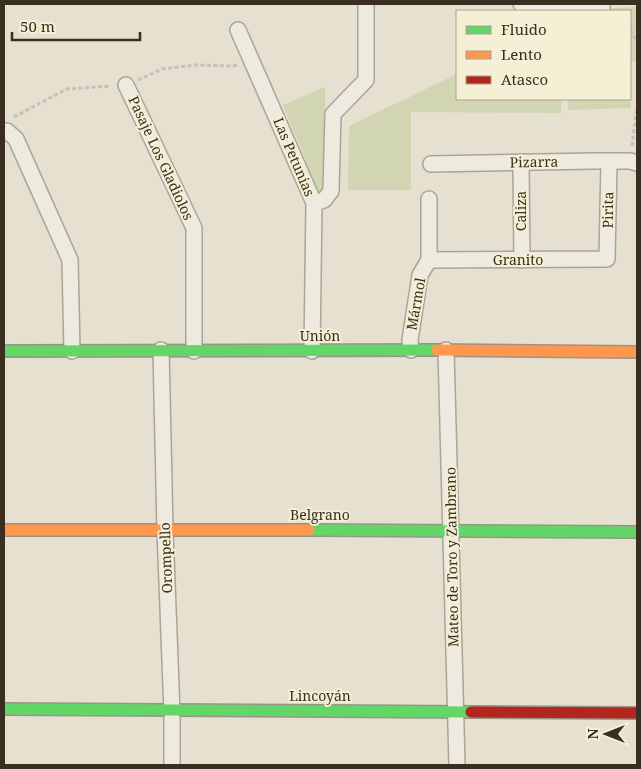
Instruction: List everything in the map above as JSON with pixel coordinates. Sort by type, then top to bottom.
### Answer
[{"type":"street","points":[[314,203],[324,200],[331,191],[333,114],[366,80],[366,4]]},
{"type":"street","points":[[522,4],[525,8],[602,9],[602,4]]},
{"type":"street","name":"Las Petunias","points":[[238,30],[314,203],[312,352]]},
{"type":"street","name":"Pasaje Los Gladiolos","points":[[126,86],[194,228],[194,351]]},
{"type":"street","points":[[10,135],[70,260],[72,351]]},
{"type":"street","name":"Caliza","points":[[521,162],[522,260]]},
{"type":"street","name":"Pirita","points":[[607,259],[608,162]]},
{"type":"street","name":"Pizarra","points":[[431,164],[634,162]]},
{"type":"street","name":"Mármol","points":[[411,350],[410,340],[420,275],[429,260],[429,199]]},
{"type":"street","name":"Granito","points":[[429,260],[607,259]]},
{"type":"street","name":"Unión","points":[[4,351],[161,350],[312,352],[446,350],[637,352]]},
{"type":"street","name":"Orompello","points":[[161,350],[172,765]]},
{"type":"street","name":"Mateo de Toro y Zambrano","points":[[446,350],[457,765]]},
{"type":"street","name":"Belgrano","points":[[4,530],[637,532]]},
{"type":"street","name":"Lincoyán","points":[[4,709],[172,712],[456,711],[637,713]]},
{"type":"path","points":[[634,162],[637,106]]},
{"type":"green space","points":[[637,7],[637,58],[635,62],[631,62],[631,10],[609,10],[612,8]]},
{"type":"green space","points":[[456,74],[456,100],[561,100],[561,113],[411,112],[411,190],[348,190],[349,126]]},
{"type":"green space","points":[[325,87],[325,192],[319,193],[283,105]]},
{"type":"green space","points":[[568,100],[631,100],[631,108],[568,110]]},
{"type":"traffic: fast","points":[[4,351],[437,350]]},
{"type":"traffic: fast","points":[[309,530],[637,532]]},
{"type":"traffic: fast","points":[[4,709],[471,712]]},
{"type":"traffic: slow","points":[[437,350],[637,352]]},
{"type":"traffic: slow","points":[[4,530],[309,530]]},
{"type":"traffic: jam","points":[[471,712],[637,713]]}]
